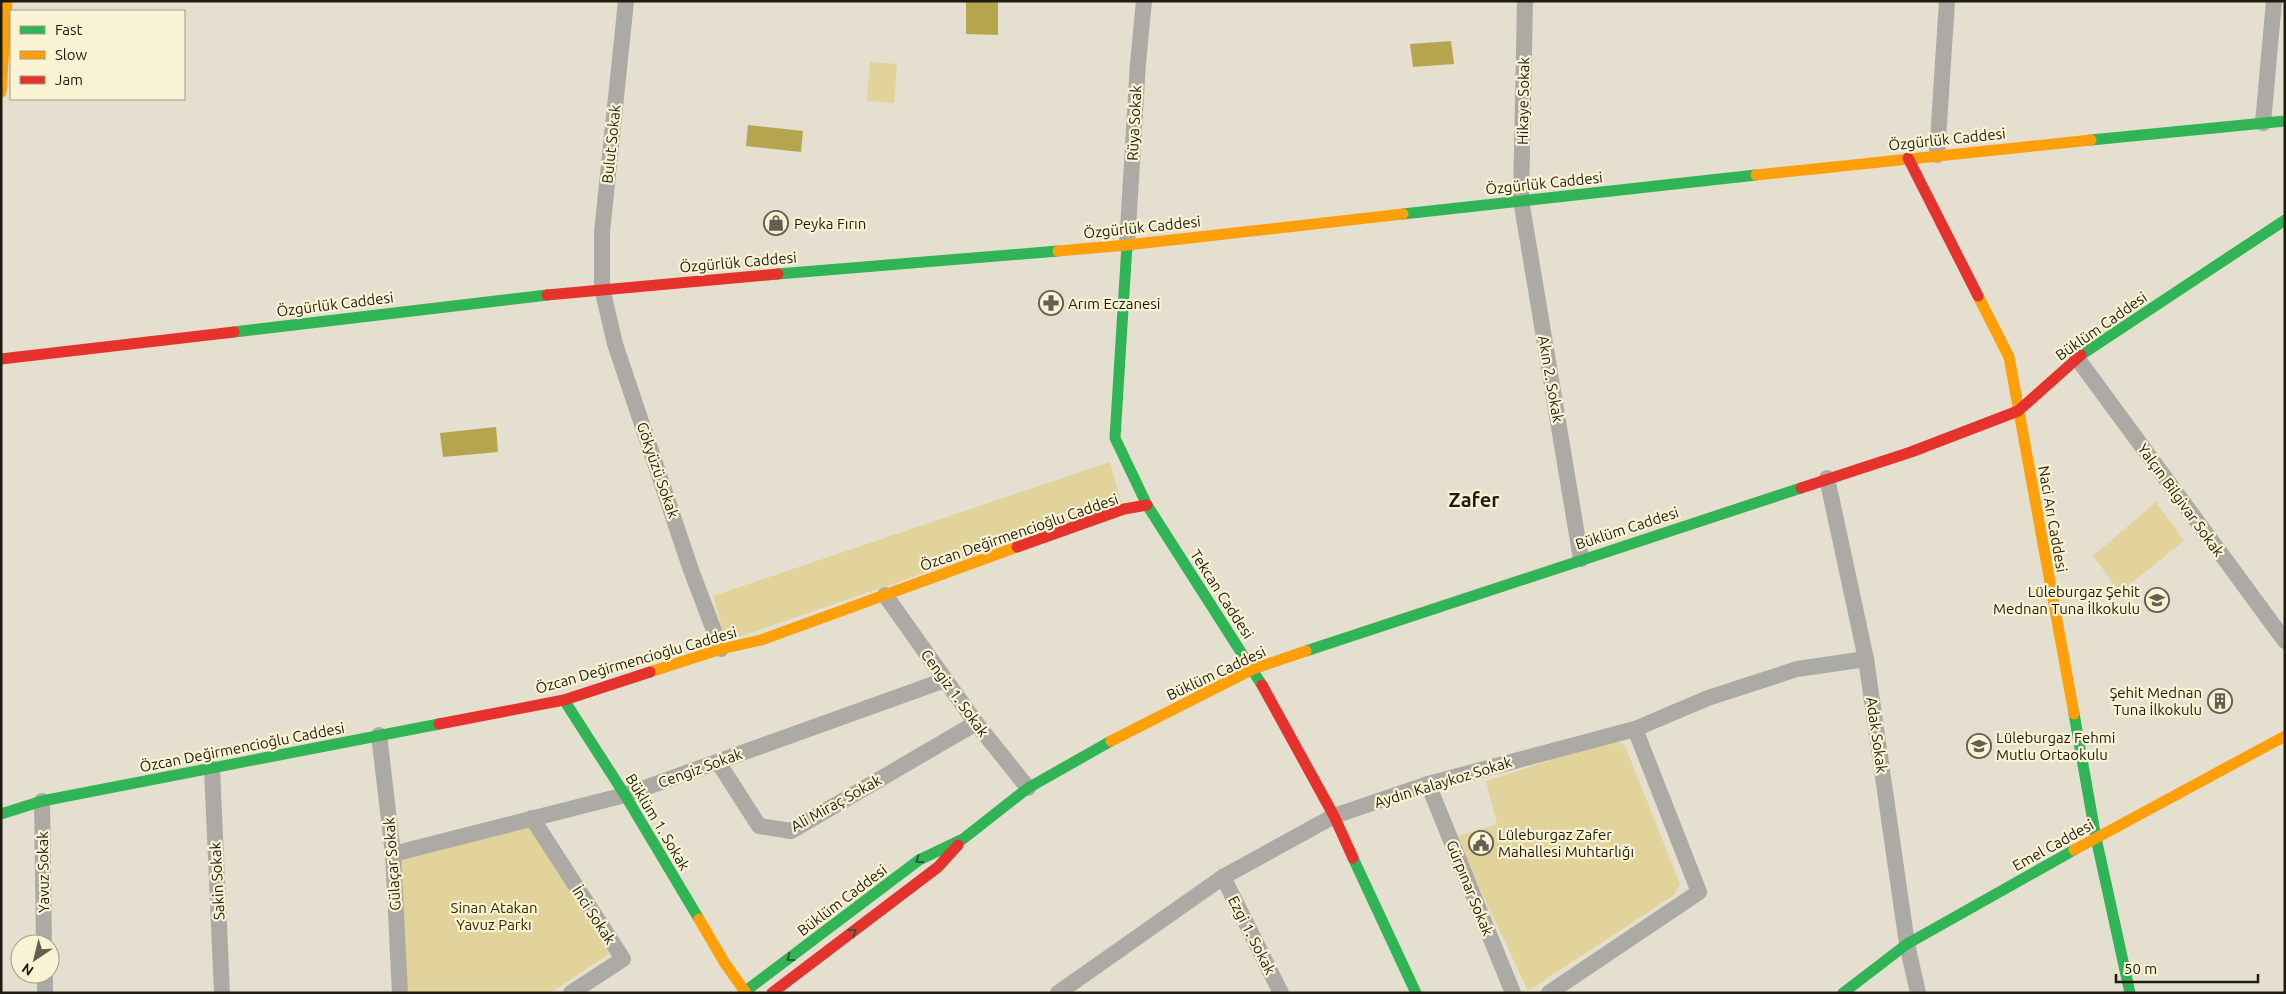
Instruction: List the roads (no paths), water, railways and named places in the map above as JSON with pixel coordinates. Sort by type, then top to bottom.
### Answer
[{"type":"street","points":[[2,83],[7,1]]},
{"type":"street","name":"Bulut Sokak","points":[[602,288],[602,232],[626,1]]},
{"type":"street","name":"Rüya Sokak","points":[[1127,245],[1138,63],[1144,1]]},
{"type":"street","name":"Hikaye Sokak","points":[[1521,200],[1524,1]]},
{"type":"street","points":[[1937,155],[1947,1]]},
{"type":"street","points":[[2263,123],[2274,1]]},
{"type":"street","name":"Özgürlük Caddesi","points":[[1,359],[602,288],[1127,245],[1908,158],[2285,121]]},
{"type":"street","name":"Naci Arı Caddesi","points":[[1908,158],[2009,357],[2096,838],[2130,993]]},
{"type":"street","name":"Akın 2. Sokak","points":[[1521,200],[1581,559]]},
{"type":"street","name":"Büklüm Caddesi","points":[[772,993],[938,867],[963,839],[1028,788],[1113,740],[1253,669],[1581,559],[1911,452],[2018,411],[2077,358],[2285,220]]},
{"type":"street","name":"Tekcan Caddesi","points":[[1127,245],[1115,438],[1147,505],[1253,669],[1334,816],[1416,993]]},
{"type":"street","name":"Gökyüzü Sokak","points":[[602,288],[615,344],[691,570],[721,649]]},
{"type":"street","name":"Yalçın Bilgivar Sokak","points":[[2077,358],[2285,641]]},
{"type":"street","name":"Adak Sokak","points":[[1827,478],[1866,659],[1907,944],[1918,993]]},
{"type":"street","name":"Özcan Değirmencioğlu Caddesi","points":[[1,814],[42,801],[564,700],[721,649],[761,640],[1124,509],[1147,505]]},
{"type":"street","name":"Cengiz 1. Sokak","points":[[885,595],[976,723],[1028,788]]},
{"type":"street","name":"Aydın Kalaykoz Sokak","points":[[1058,993],[1223,877],[1334,816],[1428,784],[1635,729],[1708,698],[1797,669],[1866,659]]},
{"type":"street","name":"Cengiz Sokak","points":[[393,854],[625,795],[945,680]]},
{"type":"street","name":"Büklüm 1. Sokak","points":[[564,700],[625,795],[724,962],[745,992]]},
{"type":"street","name":"Ali Miraç Sokak","points":[[718,762],[759,826],[791,831],[976,723]]},
{"type":"street","points":[[1549,993],[1699,892],[1635,729]]},
{"type":"street","name":"Gülaçar Sokak","points":[[379,735],[393,854],[400,993]]},
{"type":"street","name":"Emel Caddesi","points":[[1843,993],[1907,944],[2096,838],[2285,736]]},
{"type":"street","name":"Sakin Sokak","points":[[212,769],[222,993]]},
{"type":"street","name":"Gürpınar Sokak","points":[[1428,784],[1513,993]]},
{"type":"street","name":"Yavuz Sokak","points":[[42,801],[44,934]]},
{"type":"street","name":"İnci Sokak","points":[[532,818],[623,959],[571,993]]},
{"type":"street","name":"Büklüm Caddesi","points":[[745,992],[919,860],[963,839]]},
{"type":"street","name":"Ezgi 1. Sokak","points":[[1223,877],[1281,993]]},
{"type":"street","name":"Büklüm 1. Sokak","points":[[724,962],[729,976],[730,993]]},
{"type":"place","name":"Peyka Fırın","points":[[776,223]]},
{"type":"place","name":"Arım Eczanesi","points":[[1051,303]]},
{"type":"place","name":"Lüleburgaz Şehit Mednan Tuna İlkokulu","points":[[2157,600]]},
{"type":"place","name":"Şehit Mednan Tuna İlkokulu","points":[[2220,701]]},
{"type":"place","name":"Lüleburgaz Fehmi Mutlu Ortaokulu","points":[[1979,746]]},
{"type":"place","name":"Lüleburgaz Zafer Mahallesi Muhtarlığı","points":[[1481,843]]},
{"type":"district","name":"Zafer","points":[[1474,499]]},
{"type":"park label","name":"Sinan Atakan Yavuz Parkı","points":[[494,916]]}]
